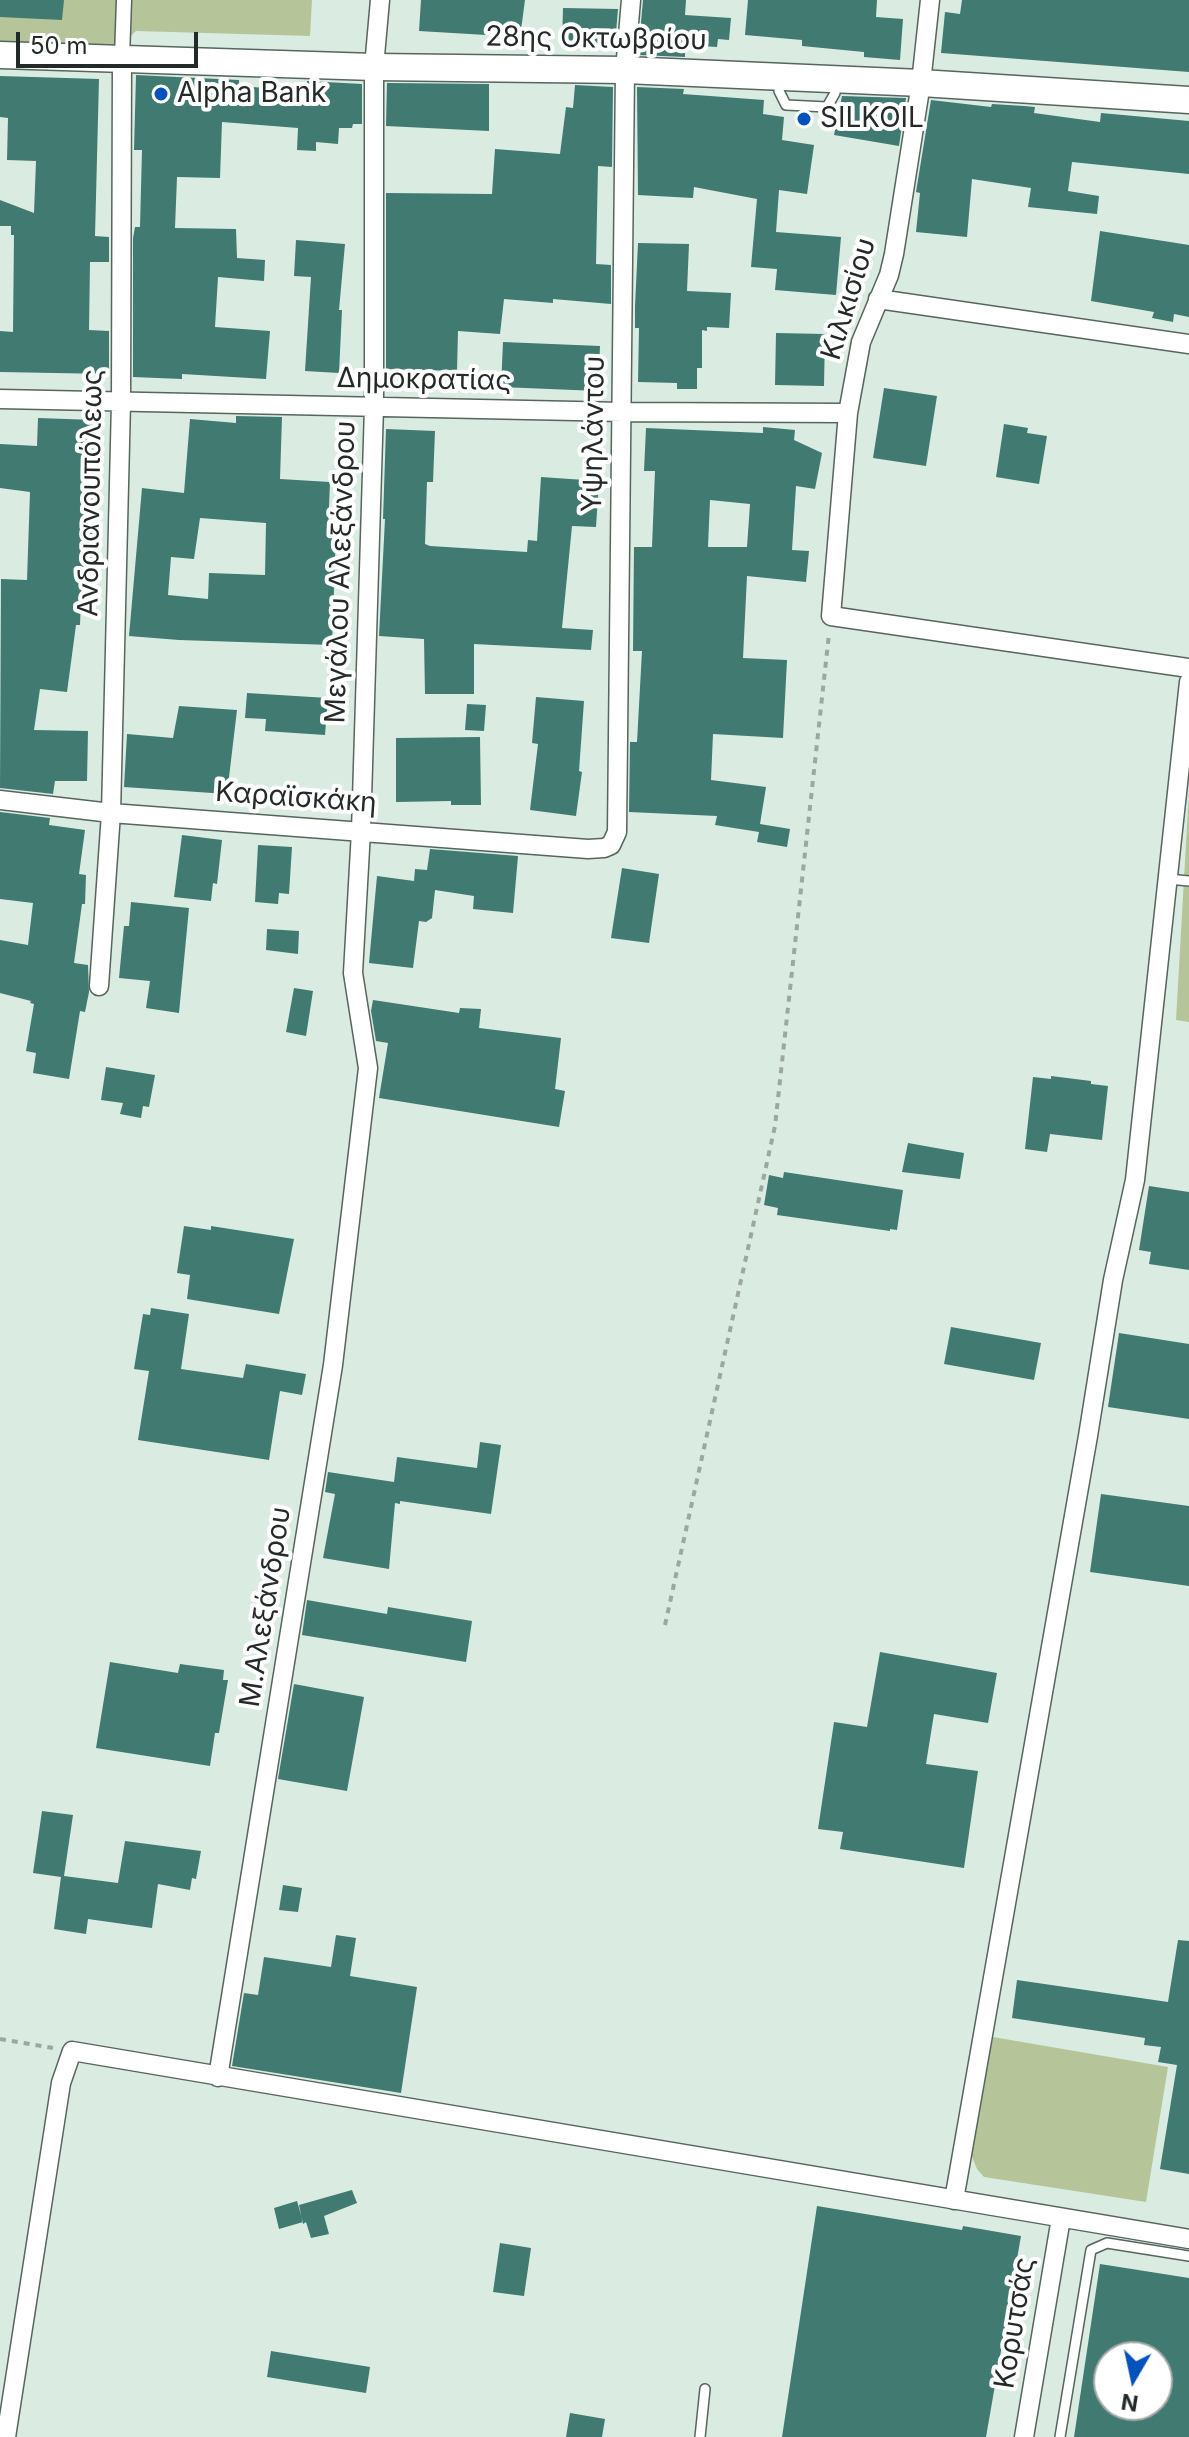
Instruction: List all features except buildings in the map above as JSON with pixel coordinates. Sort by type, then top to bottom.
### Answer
[{"type":"main road","name":"28ης Οκτωβρίου","points":[[0,55],[374,67],[625,70],[921,83],[1189,100]]},
{"type":"street","name":"Ανδριανουπόλεως","points":[[99,986],[111,813],[121,402],[124,0]]},
{"type":"street","name":"Μεγάλου Αλεξάνδρου","points":[[360,1144],[368,1068],[353,973],[361,831],[374,407],[374,67],[380,0]]},
{"type":"street","name":"Υψηλάντου","points":[[588,849],[611,845],[617,832],[625,70],[631,0]]},
{"type":"street","name":"Κιλκισίου","points":[[831,616],[848,413],[861,342],[889,275],[894,254],[921,83],[930,0]]},
{"type":"street","points":[[878,299],[1189,344]]},
{"type":"street","name":"Δημοκρατίας","points":[[0,399],[623,412],[848,413]]},
{"type":"street","points":[[831,616],[1189,668]]},
{"type":"street","points":[[954,2200],[1086,1452],[1113,1280],[1135,1180],[1189,682]]},
{"type":"street","name":"Καραϊσκάκη","points":[[0,800],[111,813],[588,849]]},
{"type":"street","name":"Μ.Αλεξάνδρου","points":[[218,2077],[333,1365],[360,1144]]},
{"type":"street","points":[[6,2437],[61,2083],[72,2051],[1189,2239]]},
{"type":"street","name":"Κορυτσάς","points":[[1024,2437],[1061,2218]]},
{"type":"lane","points":[[779,91],[786,105],[827,107],[835,93]]},
{"type":"lane","points":[[1168,879],[1189,881]]},
{"type":"lane","points":[[1060,2437],[1091,2250],[1107,2243],[1189,2256]]},
{"type":"lane","points":[[700,2437],[705,2389]]},
{"type":"path","points":[[665,1625],[775,1126],[831,616]]},
{"type":"path","points":[[0,2039],[72,2051]]},
{"type":"green space","points":[[0,0],[312,0],[310,36],[136,31],[114,52],[0,52]]},
{"type":"green space","points":[[1189,790],[1189,1022],[1176,1020]]},
{"type":"green space","points":[[993,2037],[1168,2067],[1146,2202],[984,2177],[971,2154]]},
{"type":"place","name":"Alpha Bank","points":[[161,94]]},
{"type":"place","name":"SILKOIL","points":[[804,119]]}]
